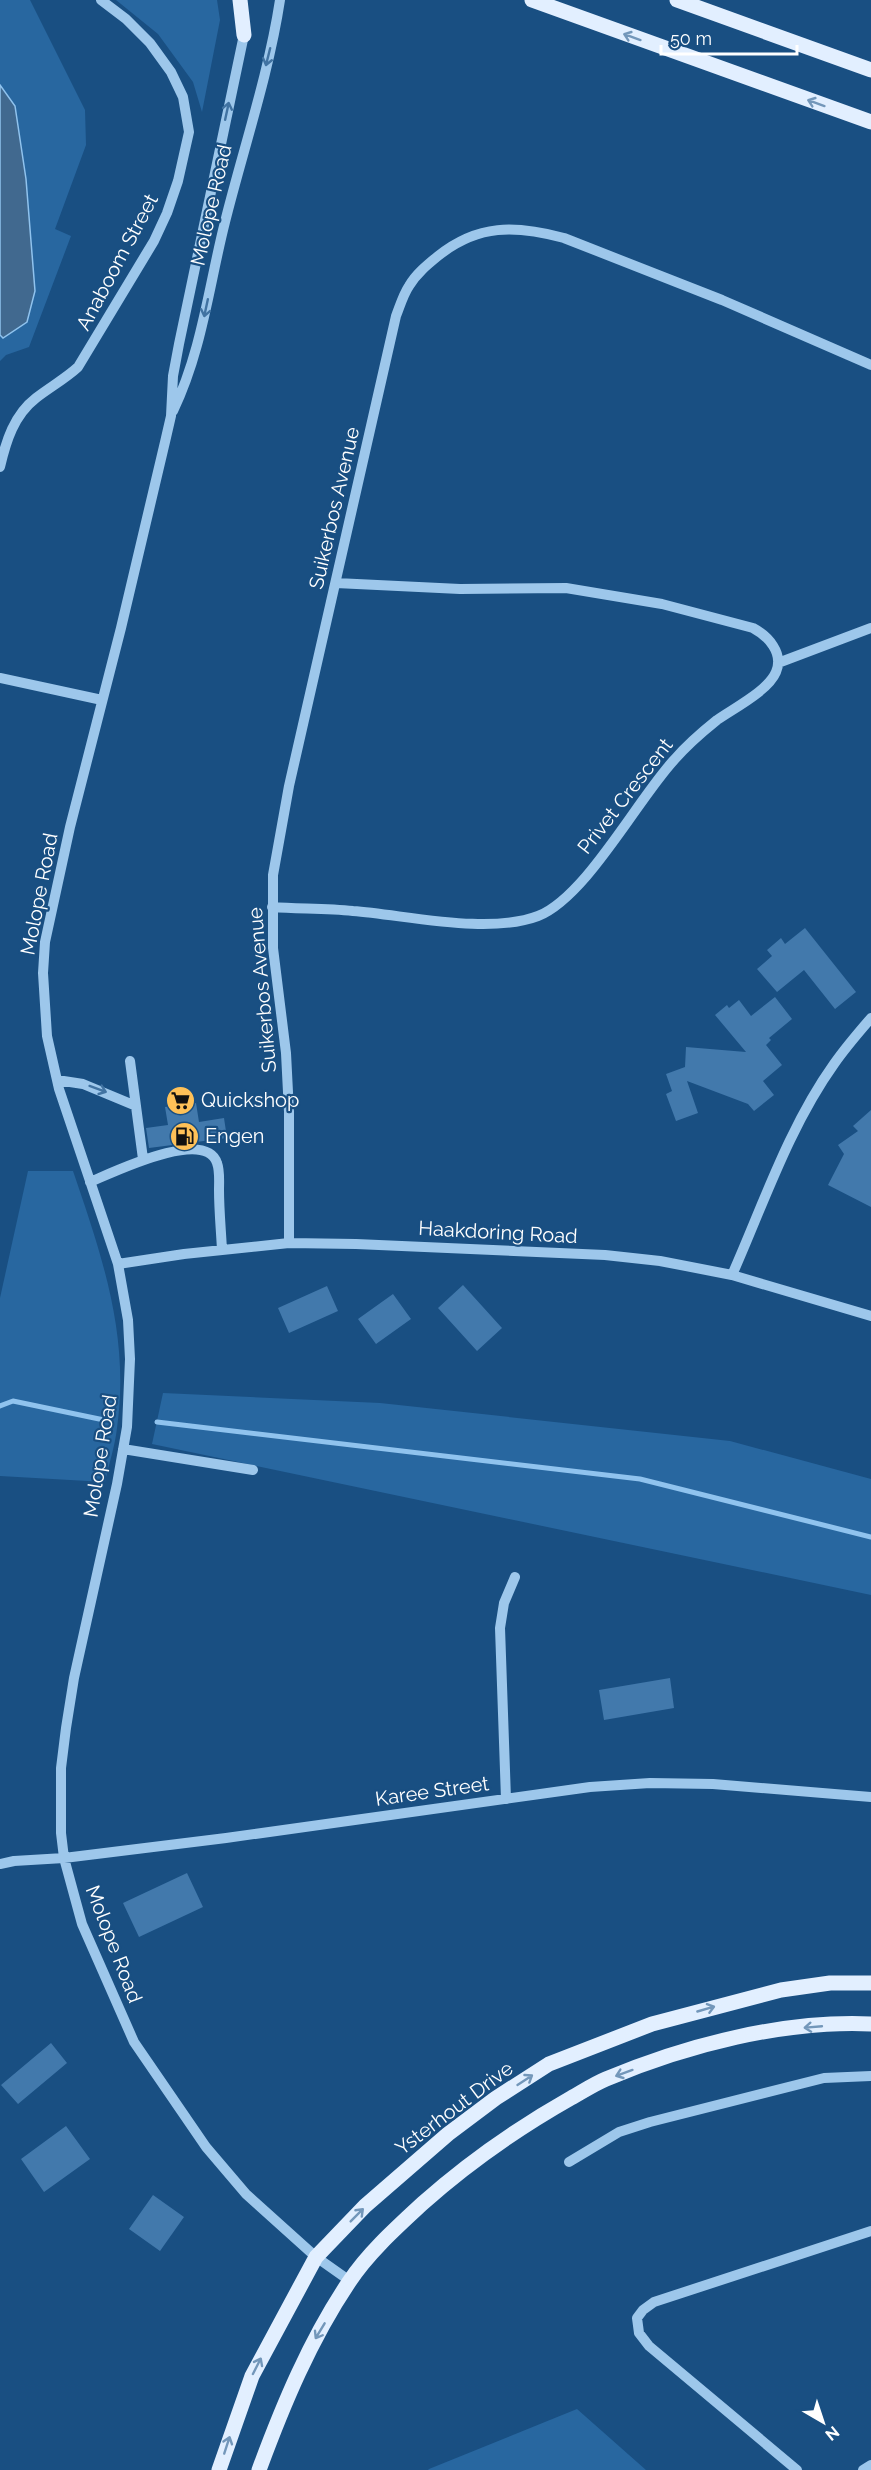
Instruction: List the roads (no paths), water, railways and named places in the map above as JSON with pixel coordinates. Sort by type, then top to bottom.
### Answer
[{"type":"main road","points":[[240,0],[244,35]]},
{"type":"main road","points":[[532,0],[871,122]]},
{"type":"main road","points":[[677,0],[871,70]]},
{"type":"main road","name":"Ysterhout Drive","points":[[219,2470],[252,2376],[316,2257],[365,2206],[448,2134],[496,2098],[549,2064],[652,2024],[781,1990],[830,1983],[871,1983]]},
{"type":"main road","points":[[259,2470],[278,2417],[315,2340],[350,2281],[398,2226],[459,2171],[545,2113],[605,2079],[708,2044],[767,2031],[853,2023],[871,2024]]},
{"type":"street","name":"Anaboom Street","points":[[0,467],[10,431],[16,420],[34,400],[61,382],[78,367],[154,241],[167,213],[188,145],[188,115],[183,97],[171,72],[150,43],[126,19],[101,0]]},
{"type":"street","name":"Molope Road","points":[[248,0],[244,35],[173,376],[171,416],[67,837],[45,942],[44,1003],[47,1036],[57,1080],[118,1264],[128,1320],[130,1359],[127,1427],[74,1678],[66,1728],[60,1801],[64,1858],[82,1923],[134,2042],[206,2147],[246,2194],[316,2257],[350,2281]]},
{"type":"street","name":"Molope Road","points":[[171,416],[194,362],[225,221],[269,55],[280,0]]},
{"type":"street","name":"Suikerbos Avenue","points":[[289,1244],[288,1089],[286,1053],[275,974],[272,908],[278,840],[396,315],[409,286],[426,265],[453,244],[482,232],[507,229],[537,231],[564,238],[722,300],[871,365]]},
{"type":"street","points":[[336,583],[460,589],[543,587],[600,592],[662,604],[753,628],[772,642],[778,663],[871,628]]},
{"type":"street","name":"Privet Crescent","points":[[272,908],[351,911],[479,924],[521,921],[540,915],[563,898],[589,871],[674,760],[718,720],[767,685],[776,673],[778,663]]},
{"type":"street","points":[[0,678],[102,700]]},
{"type":"street","points":[[732,1275],[784,1154],[810,1103],[833,1065],[871,1018]]},
{"type":"street","points":[[130,1061],[143,1159]]},
{"type":"street","points":[[57,1080],[83,1084],[136,1106]]},
{"type":"street","points":[[90,1182],[143,1159],[169,1152],[200,1149],[208,1152],[218,1165],[222,1250]]},
{"type":"street","name":"Haakdoring Road","points":[[118,1264],[222,1250],[289,1244],[356,1244],[604,1255],[660,1261],[732,1275],[871,1316]]},
{"type":"street","points":[[123,1449],[252,1470]]},
{"type":"street","points":[[506,1799],[500,1628],[504,1603],[514,1577]]},
{"type":"street","name":"Karee Street","points":[[0,1864],[64,1858],[590,1787],[650,1783],[712,1784],[871,1797]]},
{"type":"street","points":[[569,2162],[619,2132],[651,2122],[824,2078],[871,2076]]},
{"type":"street","points":[[797,2470],[649,2346],[639,2333],[637,2318],[654,2302],[871,2232]]},
{"type":"street","points":[[863,2470],[871,2465]]},
{"type":"waterway","points":[[0,1406],[13,1401],[104,1420]]},
{"type":"waterway","points":[[157,1422],[640,1479],[871,1537]]},
{"type":"place","name":"Quickshop","points":[[180,1100]]},
{"type":"place","name":"Engen","points":[[184,1136]]}]
